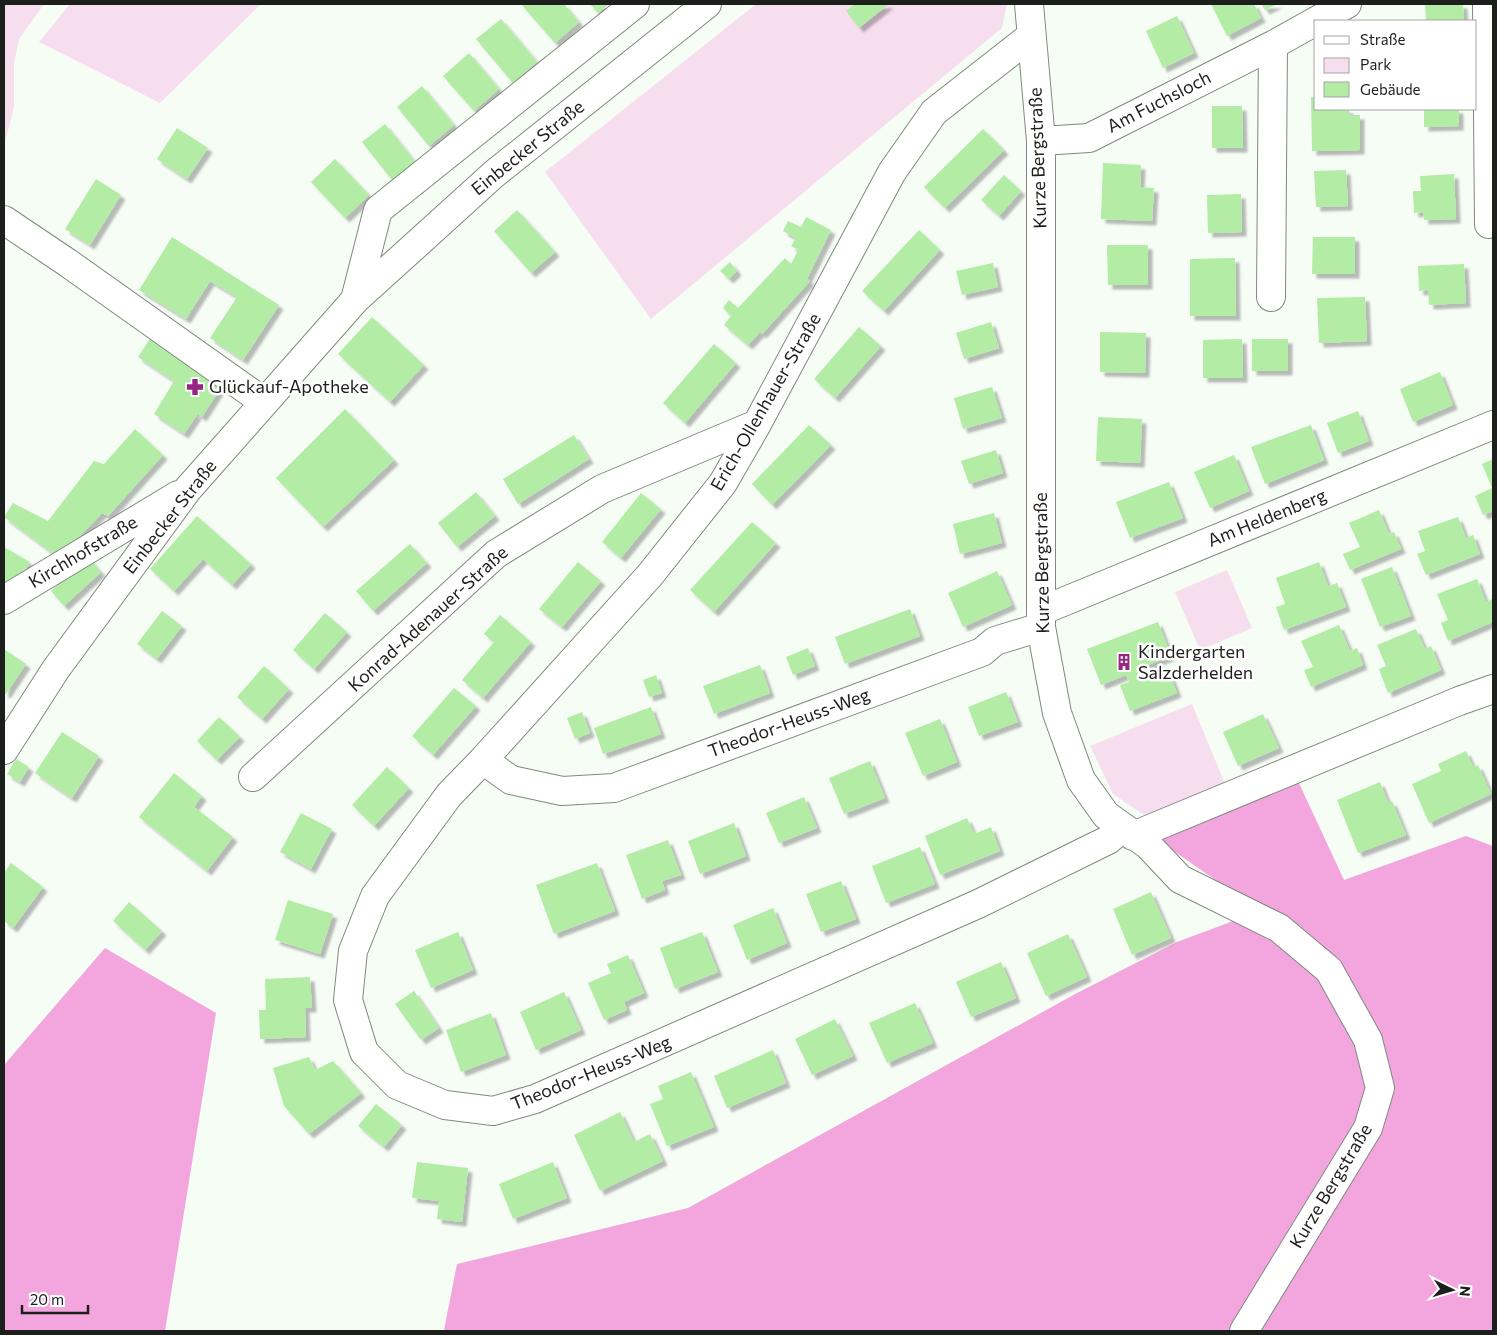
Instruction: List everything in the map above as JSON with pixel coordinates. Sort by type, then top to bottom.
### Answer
[{"type":"street","name":"Einbecker Straße","points":[[355,300],[378,210],[635,4]]},
{"type":"street","name":"Einbecker Straße","points":[[4,750],[56,669],[188,489],[355,300],[494,174],[707,4]]},
{"type":"street","name":"Kurze Bergstraße","points":[[1029,4],[1041,141],[1041,619],[1057,713],[1081,780],[1106,815],[1148,845],[1180,878],[1279,928],[1329,970],[1368,1040],[1380,1088],[1368,1128],[1244,1331]]},
{"type":"street","name":"Am Fuchsloch","points":[[1318,20],[1347,4]]},
{"type":"street","points":[[1487,4],[1490,224]]},
{"type":"street","name":"Am Fuchsloch","points":[[1041,141],[1089,138],[1273,45],[1314,22]]},
{"type":"street","name":"Erich-Ollenhauer-Straße","points":[[483,760],[650,575],[723,483],[757,424],[892,172],[934,112],[1031,36]]},
{"type":"street","points":[[1271,297],[1273,45]]},
{"type":"street","points":[[4,220],[264,402]]},
{"type":"street","name":"Konrad-Adenauer-Straße","points":[[253,777],[496,554],[602,489],[757,424]]},
{"type":"street","name":"Am Heldenberg","points":[[1041,619],[1493,425]]},
{"type":"street","name":"Kirchhofstraße","points":[[4,600],[188,489]]},
{"type":"street","name":"Theodor-Heuss-Weg","points":[[1041,619],[995,641],[982,652],[614,788],[562,791],[512,780],[483,760],[449,795],[375,896],[353,951],[348,1000],[364,1052],[396,1085],[446,1105],[493,1111],[535,1100],[978,904],[1128,832]]},
{"type":"street","points":[[1128,832],[1493,689]]},
{"type":"green space","points":[[4,4],[44,4],[19,39],[14,63],[14,107],[4,146]]},
{"type":"green space","points":[[70,4],[261,4],[160,103],[39,42]]},
{"type":"green space","points":[[756,4],[1007,4],[1002,28],[651,319],[545,172]]},
{"type":"green space","points":[[1227,570],[1252,628],[1200,650],[1175,592]]},
{"type":"green space","points":[[1192,704],[1226,786],[1144,815],[1113,794],[1090,746]]},
{"type":"shaded area","points":[[1298,781],[1344,880],[1466,836],[1493,846],[1493,1331],[440,1331],[444,1330],[457,1264],[688,1208],[1077,993],[1177,942],[1260,911],[1155,838]]},
{"type":"shaded area","points":[[105,948],[216,1013],[165,1331],[4,1331],[4,1065]]},
{"type":"building","points":[[521,4],[564,4],[579,22],[555,43]]},
{"type":"building","points":[[590,4],[609,4],[598,13]]},
{"type":"building","points":[[855,4],[889,4],[859,28],[846,11]]},
{"type":"building","points":[[1211,4],[1254,4],[1261,18],[1227,36]]},
{"type":"building","points":[[1261,4],[1278,4],[1265,10]]},
{"type":"building","points":[[1425,4],[1463,4],[1464,20],[1426,20]]},
{"type":"building","points":[[1177,16],[1194,53],[1163,68],[1146,31]]},
{"type":"building","points":[[501,19],[537,62],[513,83],[476,39]]},
{"type":"building","points":[[469,53],[499,89],[474,111],[443,76]]},
{"type":"building","points":[[422,86],[454,125],[429,146],[397,107]]},
{"type":"building","points":[[1311,97],[1314,97],[1314,110],[1349,110],[1349,115],[1360,115],[1360,150],[1312,151]]},
{"type":"building","points":[[1212,106],[1242,106],[1243,148],[1212,148]]},
{"type":"building","points":[[1424,110],[1459,110],[1459,126],[1424,127]]},
{"type":"building","points":[[385,124],[415,162],[392,180],[362,142]]},
{"type":"building","points":[[177,128],[208,148],[187,179],[157,159]]},
{"type":"building","points":[[983,129],[1004,150],[945,208],[924,187]]},
{"type":"building","points":[[335,159],[369,195],[345,218],[311,182]]},
{"type":"building","points":[[1103,163],[1141,165],[1140,187],[1154,188],[1152,221],[1101,219]]},
{"type":"building","points":[[1346,170],[1348,206],[1316,207],[1314,171]]},
{"type":"building","points":[[1454,174],[1456,219],[1424,220],[1423,212],[1414,213],[1413,191],[1421,191],[1420,176]]},
{"type":"building","points":[[1004,175],[1021,191],[999,216],[981,200]]},
{"type":"building","points":[[96,179],[121,195],[90,245],[65,229]]},
{"type":"building","points":[[1241,194],[1242,232],[1208,233],[1207,195]]},
{"type":"building","points":[[517,210],[555,252],[531,273],[494,231]]},
{"type":"building","points":[[806,217],[831,230],[807,279],[810,281],[762,334],[760,332],[748,345],[724,325],[731,316],[723,308],[729,300],[738,308],[785,258],[791,264],[798,250],[791,246],[796,238],[783,231],[788,221],[801,227]]},
{"type":"building","points":[[919,230],[940,250],[884,311],[862,291]]},
{"type":"building","points":[[172,237],[279,305],[243,360],[210,338],[237,297],[210,281],[186,319],[139,290]]},
{"type":"building","points":[[1313,237],[1355,237],[1355,274],[1312,274]]},
{"type":"building","points":[[1107,245],[1148,245],[1148,285],[1108,285]]},
{"type":"building","points":[[1235,258],[1236,316],[1190,316],[1190,259]]},
{"type":"building","points":[[730,262],[737,271],[729,279],[720,271]]},
{"type":"building","points":[[993,263],[998,287],[962,295],[956,271]]},
{"type":"building","points":[[1464,264],[1466,303],[1429,305],[1428,290],[1419,291],[1418,266]]},
{"type":"building","points":[[1365,297],[1367,341],[1319,343],[1317,298]]},
{"type":"building","points":[[372,317],[424,365],[390,402],[338,354]]},
{"type":"building","points":[[991,322],[999,348],[964,359],[956,333]]},
{"type":"building","points":[[859,327],[881,346],[835,398],[814,379]]},
{"type":"building","points":[[1100,332],[1146,333],[1145,373],[1100,372]]},
{"type":"building","points":[[153,334],[225,381],[202,417],[190,409],[197,415],[184,434],[154,414],[174,381],[138,357]]},
{"type":"building","points":[[1242,339],[1243,378],[1203,378],[1203,340]]},
{"type":"building","points":[[1252,339],[1288,339],[1288,371],[1252,371]]},
{"type":"building","points":[[714,344],[736,363],[685,423],[663,403]]},
{"type":"building","points":[[1440,372],[1453,405],[1413,422],[1400,389]]},
{"type":"building","points":[[992,387],[1002,418],[963,429],[954,398]]},
{"type":"building","points":[[345,409],[394,460],[323,527],[276,478]]},
{"type":"building","points":[[1358,411],[1369,441],[1338,453],[1327,423]]},
{"type":"building","points":[[1098,417],[1142,419],[1140,463],[1096,461]]},
{"type":"building","points":[[809,425],[831,445],[772,505],[752,484]]},
{"type":"building","points":[[1311,425],[1324,460],[1265,484],[1251,447]]},
{"type":"building","points":[[135,429],[163,455],[108,516],[102,513],[59,558],[4,517],[13,503],[48,521],[94,461],[104,464]]},
{"type":"building","points":[[574,435],[589,459],[518,504],[503,479]]},
{"type":"building","points":[[996,450],[1003,473],[969,484],[961,461]]},
{"type":"building","points":[[1234,455],[1249,491],[1210,508],[1194,472]]},
{"type":"building","points":[[1493,459],[1493,511],[1483,515],[1475,496],[1492,488],[1482,464]]},
{"type":"building","points":[[1169,482],[1183,518],[1130,538],[1116,502]]},
{"type":"building","points":[[476,492],[495,516],[457,547],[438,523]]},
{"type":"building","points":[[641,493],[661,509],[621,558],[602,542]]},
{"type":"building","points":[[1379,510],[1389,534],[1394,532],[1401,549],[1350,570],[1343,554],[1360,547],[1349,523]]},
{"type":"building","points":[[994,513],[1002,543],[960,554],[953,524]]},
{"type":"building","points":[[197,516],[251,564],[232,585],[203,559],[174,591],[150,569]]},
{"type":"building","points":[[1458,517],[1466,538],[1473,535],[1480,554],[1426,575],[1417,554],[1425,551],[1418,531]]},
{"type":"building","points":[[752,522],[776,543],[714,612],[690,590]]},
{"type":"building","points":[[410,544],[427,563],[373,611],[356,591]]},
{"type":"building","points":[[4,547],[30,562],[13,591],[4,585]]},
{"type":"building","points":[[88,557],[101,572],[64,606],[51,591]]},
{"type":"building","points":[[578,562],[601,581],[562,627],[539,609]]},
{"type":"building","points":[[1319,562],[1328,586],[1337,583],[1346,607],[1284,630],[1276,607],[1285,604],[1276,578]]},
{"type":"building","points":[[1392,567],[1411,616],[1380,627],[1361,579]]},
{"type":"building","points":[[997,571],[1012,605],[963,627],[948,593]]},
{"type":"building","points":[[1477,579],[1486,602],[1492,599],[1493,622],[1448,641],[1441,623],[1448,620],[1437,594]]},
{"type":"building","points":[[910,609],[920,636],[845,664],[835,637]]},
{"type":"building","points":[[162,611],[182,626],[157,659],[137,644]]},
{"type":"building","points":[[325,613],[347,632],[314,669],[293,650]]},
{"type":"building","points":[[500,615],[531,642],[483,698],[462,680],[494,642],[484,634]]},
{"type":"building","name":"Kindergarten Salzderhelden","points":[[1158,622],[1171,656],[1143,667],[1146,675],[1167,667],[1177,693],[1130,711],[1120,685],[1129,682],[1126,675],[1101,685],[1087,649]]},
{"type":"building","points":[[1339,625],[1350,651],[1357,648],[1363,665],[1311,687],[1304,670],[1313,667],[1301,641]]},
{"type":"building","points":[[1416,629],[1425,649],[1431,646],[1441,670],[1388,693],[1379,669],[1386,666],[1377,645]]},
{"type":"building","points":[[808,648],[815,666],[793,675],[786,657]]},
{"type":"building","points":[[4,649],[26,664],[6,694],[4,693]]},
{"type":"building","points":[[760,665],[770,693],[714,714],[703,686]]},
{"type":"building","points":[[264,666],[289,689],[262,719],[237,697]]},
{"type":"building","points":[[656,675],[662,693],[649,697],[643,680]]},
{"type":"building","points":[[454,688],[476,706],[433,755],[412,736]]},
{"type":"building","points":[[1006,692],[1018,722],[979,736],[968,707]]},
{"type":"building","points":[[651,707],[661,734],[603,754],[594,728]]},
{"type":"building","points":[[582,712],[590,733],[575,739],[567,718]]},
{"type":"building","points":[[1263,714],[1279,748],[1238,766],[1223,732]]},
{"type":"building","points":[[219,717],[240,737],[217,760],[197,741]]},
{"type":"building","points":[[940,719],[957,762],[923,776],[905,733]]},
{"type":"building","points":[[62,732],[99,756],[72,798],[35,773]]},
{"type":"building","points":[[1466,751],[1473,767],[1478,765],[1491,794],[1429,823],[1412,784],[1441,771],[1438,764]]},
{"type":"building","points":[[16,759],[29,767],[20,782],[7,774]]},
{"type":"building","points":[[870,761],[885,798],[844,814],[829,778]]},
{"type":"building","points":[[387,767],[409,788],[374,826],[352,805]]},
{"type":"building","points":[[174,773],[202,796],[194,807],[233,837],[207,871],[139,817]]},
{"type":"building","points":[[1380,782],[1388,803],[1392,801],[1406,835],[1358,853],[1337,800]]},
{"type":"building","points":[[804,797],[817,828],[779,843],[766,813]]},
{"type":"building","points":[[301,813],[332,829],[311,869],[280,852]]},
{"type":"building","points":[[967,818],[974,834],[991,827],[1000,851],[940,875],[925,836]]},
{"type":"building","points":[[734,823],[746,856],[700,874],[688,841]]},
{"type":"building","points":[[668,840],[681,875],[662,881],[665,890],[642,899],[626,855]]},
{"type":"building","points":[[920,847],[935,884],[886,903],[872,866]]},
{"type":"building","points":[[11,863],[43,887],[13,928],[4,921],[4,873]]},
{"type":"building","points":[[597,863],[615,911],[554,934],[536,885]]},
{"type":"building","points":[[841,881],[856,919],[821,932],[806,894]]},
{"type":"building","points":[[1151,892],[1171,938],[1132,955],[1113,909]]},
{"type":"building","points":[[288,900],[333,914],[320,954],[275,940]]},
{"type":"building","points":[[129,902],[162,931],[145,950],[113,921]]},
{"type":"building","points":[[773,908],[787,943],[747,960],[733,925]]},
{"type":"building","points":[[458,932],[473,970],[431,988],[415,950]]},
{"type":"building","points":[[702,932],[718,972],[675,989],[660,948]]},
{"type":"building","points":[[1068,934],[1087,977],[1046,996],[1027,953]]},
{"type":"building","points":[[628,955],[644,993],[624,1002],[627,1010],[604,1020],[588,983],[611,973],[607,964]]},
{"type":"building","points":[[1001,962],[1016,998],[971,1017],[956,982]]},
{"type":"building","points":[[310,977],[312,1008],[305,1008],[306,1037],[260,1039],[259,1010],[266,1010],[265,979]]},
{"type":"building","points":[[414,991],[439,1028],[421,1040],[395,1004]]},
{"type":"building","points":[[564,992],[581,1030],[536,1050],[520,1012]]},
{"type":"building","points":[[915,1003],[933,1043],[887,1063],[869,1023]]},
{"type":"building","points":[[491,1013],[506,1055],[461,1072],[446,1030]]},
{"type":"building","points":[[835,1019],[853,1056],[812,1075],[795,1039]]},
{"type":"building","points":[[773,1050],[786,1083],[727,1108],[714,1076]]},
{"type":"building","points":[[309,1057],[315,1070],[333,1061],[361,1093],[309,1134],[284,1106],[273,1068]]},
{"type":"building","points":[[691,1072],[714,1127],[667,1146],[650,1104],[663,1099],[658,1086]]},
{"type":"building","points":[[376,1104],[402,1125],[384,1147],[358,1126]]},
{"type":"building","points":[[620,1112],[634,1142],[650,1134],[663,1161],[600,1191],[574,1135]]},
{"type":"building","points":[[417,1162],[468,1168],[462,1222],[437,1219],[439,1201],[412,1198]]},
{"type":"building","points":[[553,1162],[567,1198],[513,1219],[499,1184]]},
{"type":"place","name":"Glückauf-Apotheke","points":[[195,387]]},
{"type":"place","name":"Kindergarten Salzderhelden","points":[[1124,662]]}]
